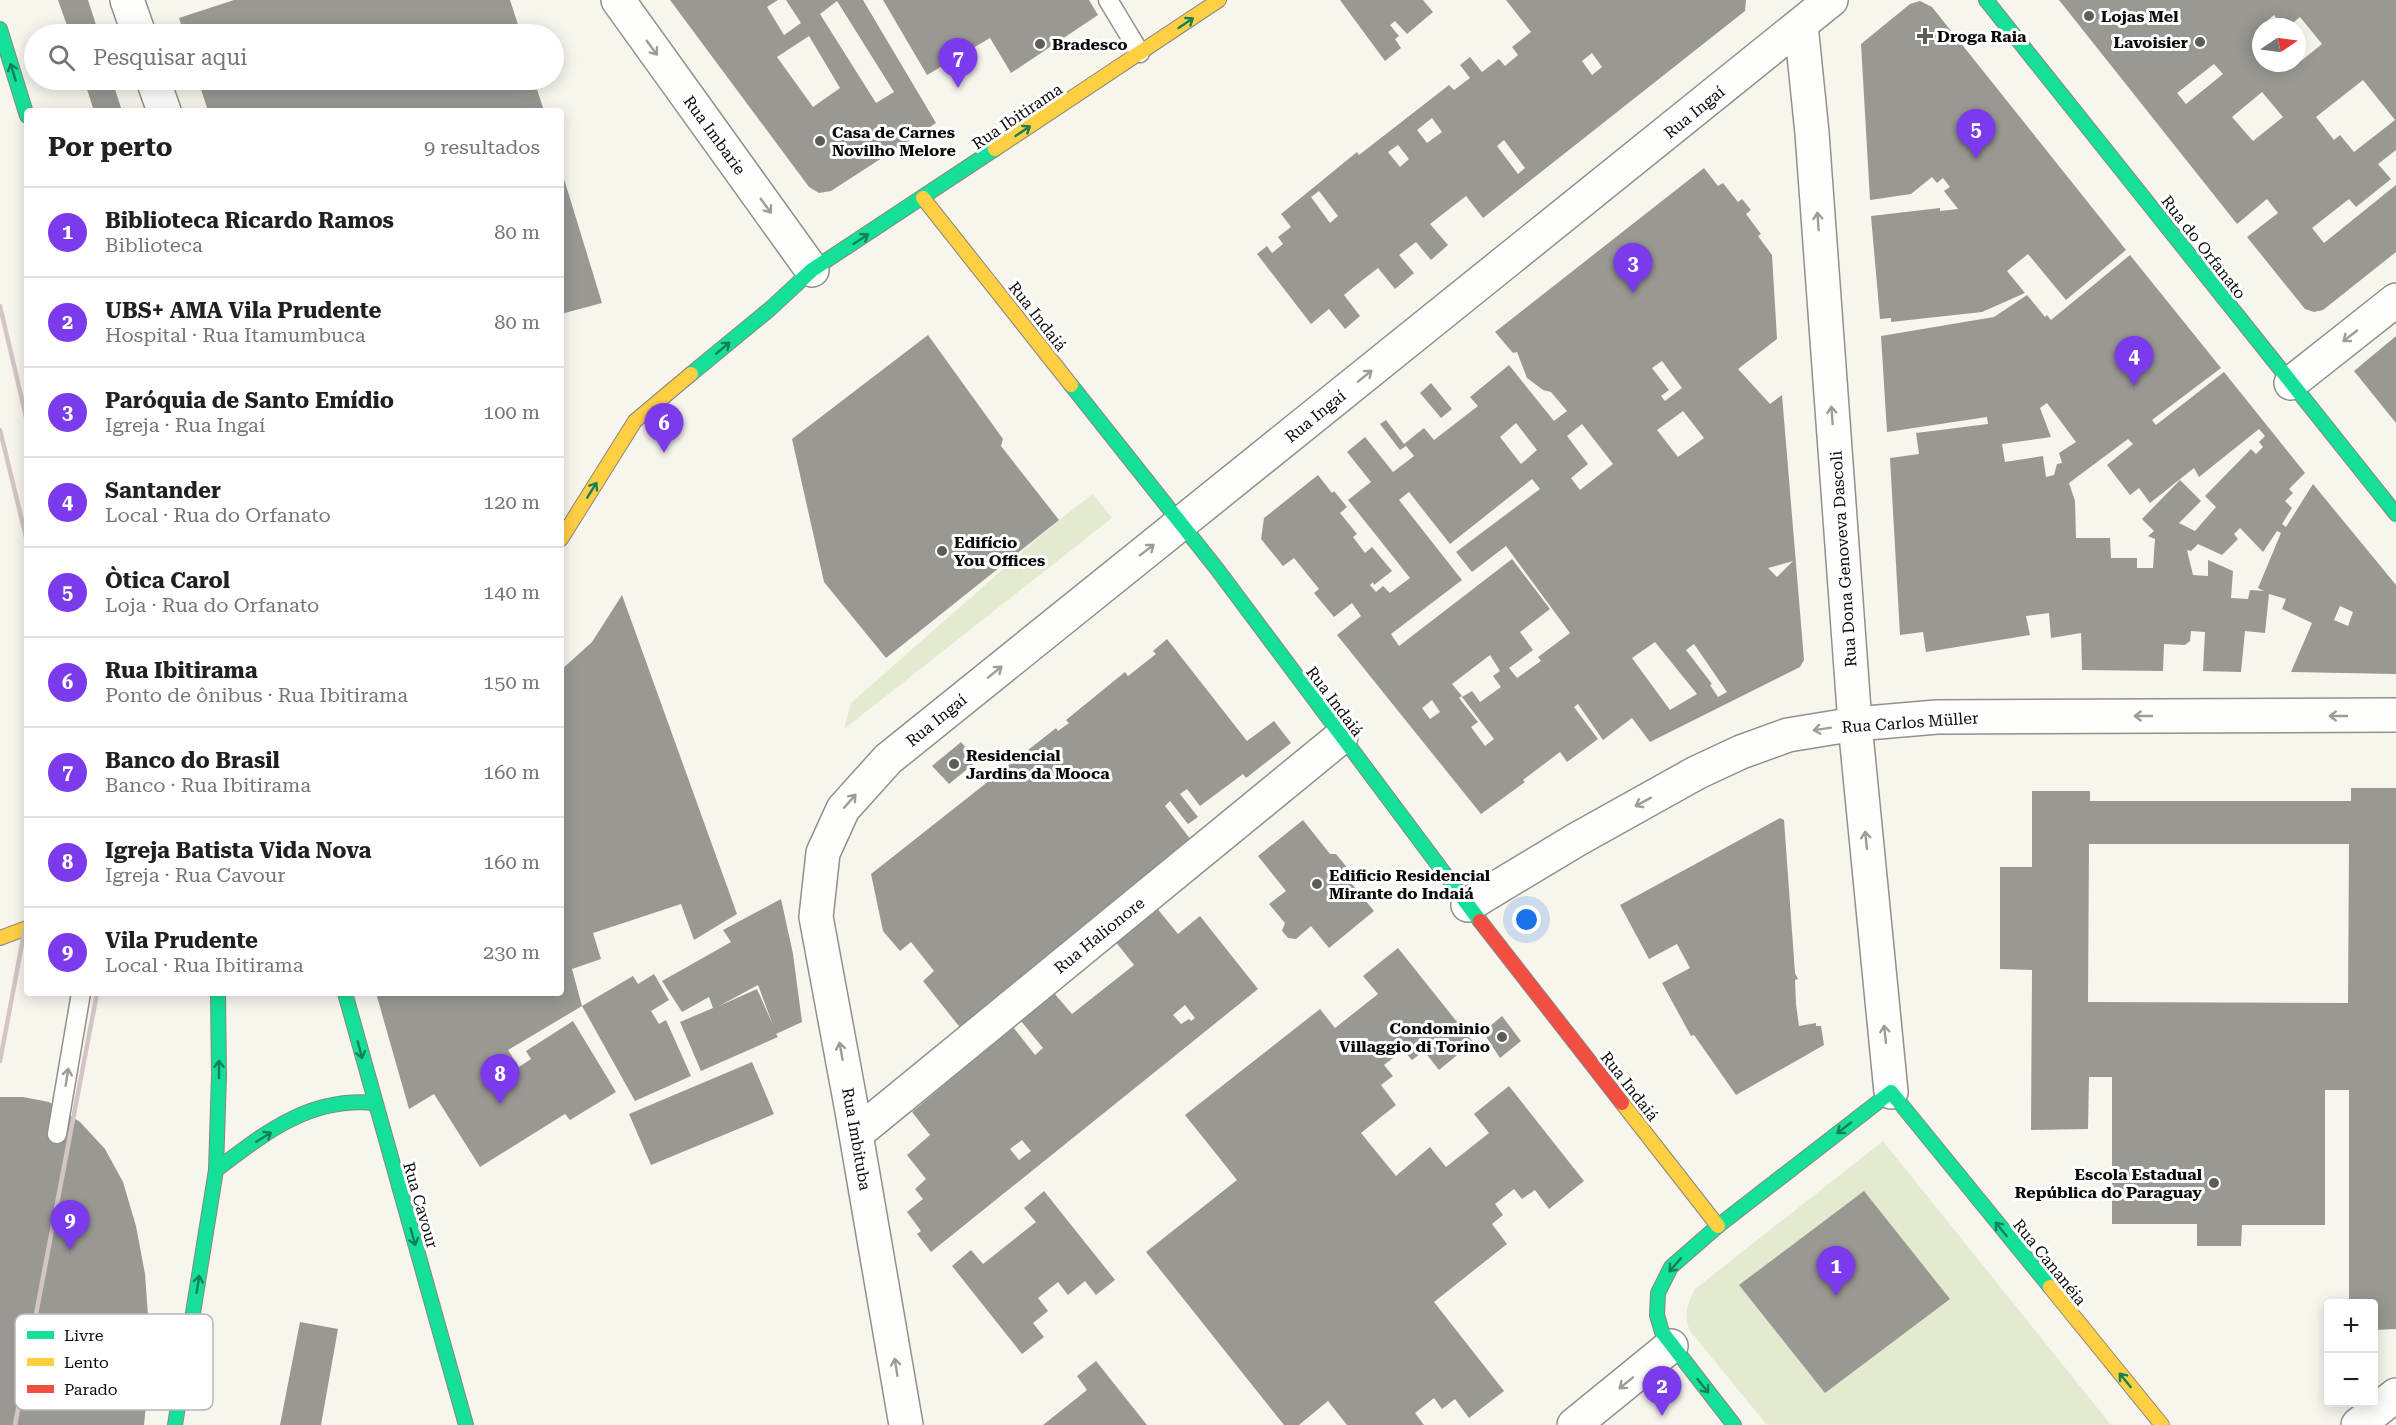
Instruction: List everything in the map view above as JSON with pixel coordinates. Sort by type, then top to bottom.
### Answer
[{"type":"main road","name":"Rua Ibitirama","points":[[564,535],[635,421],[770,309],[812,270],[1220,0]]},
{"type":"main road","name":"Rua do Orfanato","points":[[1986,0],[2396,514]]},
{"type":"main road","points":[[0,29],[25,108]]},
{"type":"main road","name":"Rua Indaiá","points":[[923,198],[1182,524],[1467,905],[1718,1226]]},
{"type":"main road","points":[[0,938],[24,929]]},
{"type":"main road","points":[[193,1314],[216,1170],[219,1075],[218,996]]},
{"type":"main road","name":"Rua Cavour","points":[[346,996],[466,1425]]},
{"type":"main road","points":[[1734,1425],[1662,1332],[1657,1315],[1658,1293],[1671,1267],[1718,1226],[1891,1092]]},
{"type":"main road","name":"Rua Cananéia","points":[[1891,1092],[2162,1425]]},
{"type":"main road","points":[[216,1170],[256,1142],[312,1109],[342,1102],[374,1103]]},
{"type":"main road","points":[[175,1425],[177,1410]]},
{"type":"street","points":[[127,0],[135,24]]},
{"type":"street","name":"Rua Imbarie","points":[[618,0],[812,270]]},
{"type":"street","name":"Rua Ingaí","points":[[823,853],[843,809],[888,759],[1831,0]]},
{"type":"street","name":"Rua Dona Genoveva Dascoli","points":[[1802,25],[1855,724],[1891,1092]]},
{"type":"street","points":[[157,90],[163,108]]},
{"type":"street","points":[[2291,383],[2396,300]]},
{"type":"street","name":"Rua Carlos Müller","points":[[1467,905],[1576,840],[1696,773],[1788,735],[1855,724],[1937,717],[2396,716]]},
{"type":"street","name":"Rua Halionore","points":[[856,1134],[1341,736]]},
{"type":"street","name":"Rua Imbituba","points":[[823,853],[816,917],[906,1425]]},
{"type":"street","points":[[1574,1425],[1671,1346]]},
{"type":"street","points":[[2358,1425],[2396,1395]]},
{"type":"lane","points":[[1108,0],[1140,53]]},
{"type":"lane","points":[[57,1134],[80,996]]},
{"type":"green space","points":[[1093,494],[1112,518],[844,729],[851,703],[1059,520]]},
{"type":"green space","points":[[1883,1141],[2111,1425],[1767,1425],[1690,1331],[1687,1310],[1695,1289]]},
{"type":"building","points":[[58,0],[88,0],[96,24],[66,24]]},
{"type":"building","points":[[234,0],[510,0],[518,24],[181,24],[179,18]]},
{"type":"building","points":[[670,0],[778,0],[767,7],[784,35],[801,23],[786,0],[863,0],[936,123],[831,191],[819,193],[809,187]],"holes":[[[837,1],[894,92],[876,103],[820,14]],[[809,36],[840,88],[813,107],[777,57]]]},
{"type":"building","points":[[883,0],[1089,0],[1098,15],[1011,73],[990,38],[927,75]]},
{"type":"building","points":[[1340,0],[1423,0],[1433,12],[1407,34],[1395,21],[1390,25],[1399,36],[1395,39],[1401,48],[1385,61]]},
{"type":"building","points":[[1506,0],[1746,0],[1745,11],[1483,218],[1466,196],[1430,224],[1448,245],[1431,260],[1416,242],[1399,255],[1414,273],[1395,289],[1378,268],[1344,295],[1360,316],[1345,329],[1329,309],[1311,324],[1257,254],[1267,246],[1272,253],[1283,244],[1278,237],[1291,227],[1281,214],[1357,152],[1359,155],[1449,85],[1454,90],[1470,78],[1460,65],[1470,57],[1482,72],[1499,59],[1505,66],[1518,55],[1512,47],[1531,32]],"holes":[[[1592,53],[1602,67],[1592,75],[1582,61]],[[1432,118],[1442,132],[1427,143],[1417,130]],[[1504,140],[1525,168],[1518,174],[1497,146]],[[1398,145],[1409,159],[1400,167],[1388,152]],[[1319,191],[1338,216],[1330,223],[1311,197]]]},
{"type":"building","points":[[2059,0],[2396,0],[2396,150],[2378,164],[2391,179],[2356,207],[2349,199],[2312,228],[2324,243],[2396,185],[2396,252],[2323,310],[2314,312],[2305,309],[2247,237],[2278,213],[2267,199],[2237,224]],"holes":[[[2214,64],[2223,74],[2186,104],[2177,93]],[[2363,80],[2395,120],[2354,152],[2340,135],[2334,140],[2316,117]],[[2262,92],[2283,117],[2253,141],[2232,117]]]},
{"type":"building","points":[[1920,1],[1932,7],[2126,250],[2066,300],[2028,254],[2007,271],[2025,293],[1982,312],[1891,322],[1891,318],[1880,319],[1871,216],[1940,208],[1940,211],[1958,209],[1944,191],[1950,187],[1943,178],[1937,183],[1932,177],[1911,194],[1870,200],[1861,44],[1910,4]]},
{"type":"building","points":[[87,90],[115,90],[121,108],[93,108]]},
{"type":"building","points":[[201,90],[537,90],[543,108],[207,108]]},
{"type":"building","points":[[1704,168],[1718,186],[1723,183],[1738,202],[1742,199],[1751,210],[1746,214],[1761,234],[1758,236],[1772,255],[1777,339],[1738,369],[1770,404],[1782,395],[1804,660],[1800,667],[1650,742],[1632,718],[1603,740],[1578,704],[1574,707],[1598,739],[1567,762],[1560,752],[1523,780],[1525,782],[1481,814],[1337,635],[1361,616],[1352,603],[1334,617],[1314,593],[1319,589],[1294,558],[1283,566],[1261,539],[1264,518],[1318,475],[1347,507],[1340,513],[1357,534],[1353,537],[1365,553],[1372,547],[1392,571],[1374,585],[1373,582],[1370,585],[1376,592],[1383,586],[1390,593],[1410,578],[1348,500],[1371,482],[1347,452],[1365,437],[1393,472],[1414,456],[1406,446],[1400,450],[1380,424],[1386,420],[1404,444],[1424,428],[1434,440],[1478,406],[1470,397],[1509,365],[1554,421],[1567,411],[1551,392],[1543,390],[1527,378],[1517,352],[1513,353],[1495,332]],"holes":[[[1662,361],[1682,388],[1665,401],[1661,396],[1669,390],[1652,368]],[[1683,411],[1704,438],[1678,457],[1657,430]],[[1516,423],[1537,450],[1521,464],[1500,437]],[[1582,424],[1613,464],[1580,490],[1571,478],[1588,464],[1567,436]],[[1532,479],[1540,489],[1456,552],[1472,572],[1506,546],[1570,633],[1538,657],[1541,661],[1517,678],[1509,668],[1533,650],[1520,632],[1550,609],[1512,559],[1399,646],[1391,634],[1462,580],[1399,500],[1409,492],[1450,544]],[[1793,561],[1777,577],[1768,568]],[[1655,642],[1697,694],[1670,710],[1632,658]],[[1694,644],[1727,692],[1718,697],[1710,685],[1712,684],[1686,650]],[[1490,655],[1500,671],[1493,676],[1501,687],[1480,702],[1472,691],[1462,697],[1494,739],[1485,746],[1471,727],[1478,722],[1459,698],[1462,696],[1452,684]],[[1432,700],[1440,712],[1430,719],[1422,708]]]},
{"type":"building","points":[[564,179],[602,303],[564,313]]},
{"type":"building","points":[[2130,255],[2221,368],[2152,420],[2156,425],[2224,372],[2305,473],[2289,489],[2293,493],[2285,501],[2292,508],[2282,524],[2286,527],[2313,484],[2396,585],[2396,674],[2291,672],[2312,623],[2282,609],[2286,599],[2269,594],[2265,633],[2245,631],[2241,672],[2203,671],[2205,632],[2191,631],[2190,641],[2185,645],[2164,644],[2163,671],[2082,670],[2081,633],[2051,638],[2049,613],[2026,616],[2030,635],[1926,652],[1923,632],[1900,635],[1890,458],[1919,454],[1916,433],[1988,424],[1987,417],[1887,432],[1881,336],[1994,317],[2027,295],[2045,317],[2047,315],[2051,320]],"holes":[[[2047,403],[2076,442],[2059,453],[2062,463],[2057,464],[2054,475],[2046,477],[2043,456],[2005,462],[2002,444],[2051,437],[2040,408]],[[2259,429],[2265,436],[2259,442],[2263,447],[2256,454],[2251,449],[2205,496],[2216,507],[2195,531],[2179,523],[2201,501],[2180,480],[2142,519],[2154,531],[2148,536],[2155,539],[2153,568],[2137,568],[2137,558],[2111,558],[2110,538],[2076,538],[2075,501],[2069,483],[2128,439],[2133,444],[2107,465],[2130,495],[2139,488],[2150,503],[2194,468],[2199,477]],[[2240,528],[2263,552],[2277,531],[2281,533],[2258,588],[2264,591],[2250,590],[2248,599],[2231,598],[2233,571],[2208,560],[2208,576],[2193,575],[2187,550],[2191,551],[2198,544],[2222,555],[2238,539],[2234,534]],[[2340,606],[2353,612],[2348,626],[2334,620]]]},
{"type":"building","points":[[928,335],[1003,439],[1001,446],[1059,520],[886,658],[824,582],[792,439]]},
{"type":"building","points":[[2396,336],[2396,423],[2354,371]]},
{"type":"building","points":[[1431,383],[1452,409],[1441,418],[1420,393]]},
{"type":"building","points":[[622,595],[737,914],[694,940],[681,904],[593,933],[601,959],[572,969],[582,1006],[508,1050],[519,1067],[531,1059],[526,1051],[573,1021],[616,1092],[570,1120],[565,1114],[480,1167],[434,1094],[409,1109],[377,996],[564,996],[564,667],[592,642]]},
{"type":"building","points":[[1167,639],[1247,741],[1274,721],[1291,743],[1246,778],[1243,774],[1200,806],[1187,789],[1180,794],[1198,817],[1188,824],[1170,801],[1165,806],[1191,840],[962,1030],[923,981],[934,971],[911,942],[900,951],[883,931],[871,874],[1056,728],[1058,731],[1069,723],[1066,720],[1125,672],[1128,676],[1156,654],[1153,651]]},
{"type":"building","name":"Residencial Jardins da Mooca","points":[[961,742],[977,761],[949,784],[932,766]]},
{"type":"building","points":[[2351,788],[2396,788],[2396,1329],[2378,1330],[2378,1299],[2349,1299],[2349,1090],[2325,1090],[2325,1225],[2242,1225],[2241,1246],[2197,1246],[2197,1224],[2112,1224],[2112,1077],[2089,1077],[2088,1129],[2031,1130],[2032,970],[2000,969],[2000,867],[2032,867],[2032,791],[2090,791],[2090,801],[2351,801]],"holes":[[[2089,844],[2349,844],[2348,1003],[2088,1002]]]},
{"type":"building","points":[[1780,818],[1784,820],[1795,973],[1798,979],[1795,980],[1799,1026],[1816,1023],[1816,1026],[1821,1026],[1824,1045],[1736,1095],[1694,1035],[1691,1036],[1662,983],[1690,968],[1677,944],[1649,959],[1620,905]]},
{"type":"building","name":"Edificio Residencial Mirante do Indaiá","points":[[1303,820],[1330,854],[1336,854],[1349,870],[1347,878],[1374,911],[1329,948],[1311,926],[1296,939],[1288,938],[1282,931],[1285,923],[1269,904],[1286,891],[1258,856]]},
{"type":"building","points":[[781,899],[793,954],[802,1022],[776,1034],[778,1037],[701,1071],[680,1022],[713,1008],[709,997],[682,1012],[662,981],[731,942],[723,930]],"holes":[[[758,985],[773,1025],[757,989],[719,1006]]]},
{"type":"building","points":[[1156,907],[1178,934],[1200,916],[1258,989],[931,1252],[917,1234],[921,1231],[907,1212],[923,1199],[915,1189],[926,1179],[907,1155],[930,1135],[912,1112],[1013,1027],[1035,1055],[1043,1048],[1021,1021],[1054,993],[1072,1014],[1134,965],[1115,941]],"holes":[[[1185,1005],[1195,1018],[1181,1024],[1173,1015]],[[1022,1140],[1031,1151],[1019,1160],[1010,1149]]]},
{"type":"building","points":[[1398,948],[1473,1042],[1439,1070],[1424,1051],[1412,1060],[1403,1050],[1384,1065],[1393,1076],[1381,1085],[1396,1105],[1361,1133],[1396,1176],[1430,1147],[1446,1167],[1489,1133],[1474,1114],[1509,1086],[1584,1181],[1549,1209],[1535,1190],[1522,1199],[1514,1189],[1495,1204],[1503,1215],[1492,1224],[1507,1244],[1434,1302],[1504,1391],[1469,1418],[1455,1399],[1442,1409],[1434,1398],[1415,1413],[1424,1425],[1347,1425],[1328,1401],[1299,1425],[1284,1425],[1146,1252],[1237,1180],[1185,1115],[1320,1009],[1335,1028],[1378,994],[1363,976]]},
{"type":"building","points":[[654,974],[669,1000],[651,1011],[659,1024],[666,1020],[691,1076],[635,1101],[582,1006],[633,976],[638,984]]},
{"type":"building","name":"Condominio Villaggio di Torino","points":[[1502,1016],[1521,1041],[1500,1058],[1483,1032]]},
{"type":"building","points":[[752,1062],[774,1114],[651,1165],[629,1114]]},
{"type":"building","points":[[0,1097],[23,1097],[49,1102],[80,1122],[105,1149],[123,1182],[136,1226],[145,1274],[148,1314],[15,1314],[15,1410],[146,1410],[144,1425],[0,1425]]},
{"type":"building","points":[[1044,1191],[1115,1280],[1096,1295],[1085,1281],[1068,1295],[1058,1282],[1038,1298],[1048,1311],[1033,1323],[1044,1337],[1022,1354],[952,1266],[971,1250],[983,1264],[1036,1222],[1024,1208]]},
{"type":"building","points":[[1864,1191],[1950,1299],[1825,1393],[1739,1285]]},
{"type":"building","points":[[300,1322],[338,1329],[321,1425],[280,1425]]},
{"type":"building","points":[[1096,1361],[1147,1425],[1043,1425],[1087,1390],[1077,1376]]},
{"type":"railway","points":[[0,306],[24,408]]},
{"type":"railway","points":[[0,430],[24,529]]},
{"type":"railway","points":[[0,1061],[24,933]]},
{"type":"railway","points":[[36,1314],[96,996]]},
{"type":"railway","points":[[15,1425],[18,1410]]},
{"type":"traffic: fast","points":[[1986,0],[2396,514]]},
{"type":"traffic: fast","points":[[0,29],[25,108]]},
{"type":"traffic: fast","points":[[691,374],[770,309],[812,270],[995,149]]},
{"type":"traffic: fast","points":[[1071,385],[1217,569],[1480,921]]},
{"type":"traffic: fast","points":[[193,1314],[216,1170],[219,1075],[218,996]]},
{"type":"traffic: fast","points":[[346,996],[466,1425]]},
{"type":"traffic: fast","points":[[1734,1425],[1662,1332],[1657,1315],[1658,1293],[1671,1267],[1718,1226],[1891,1092],[2050,1287]]},
{"type":"traffic: fast","points":[[216,1170],[252,1143],[289,1120],[329,1106],[374,1103]]},
{"type":"traffic: fast","points":[[175,1425],[177,1410]]},
{"type":"traffic: slow","points":[[995,149],[1219,0]]},
{"type":"traffic: slow","points":[[923,198],[1071,385]]},
{"type":"traffic: slow","points":[[564,534],[635,421],[691,374]]},
{"type":"traffic: slow","points":[[0,938],[24,929]]},
{"type":"traffic: slow","points":[[1622,1103],[1718,1226]]},
{"type":"traffic: slow","points":[[2050,1287],[2162,1425]]},
{"type":"traffic: jam","points":[[1480,921],[1622,1103]]},
{"type":"place","name":"Lojas Mel","points":[[2089,16]]},
{"type":"place","name":"Droga Raia","points":[[1925,36]]},
{"type":"place","name":"Lavoisier","points":[[2200,42]]},
{"type":"place","name":"Bradesco","points":[[1040,44]]},
{"type":"place","name":"Banco do Brasil","points":[[958,88]]},
{"type":"place","name":"Casa de Carnes Novilho Melore","points":[[820,141]]},
{"type":"place","name":"Òtica Carol","points":[[1976,159]]},
{"type":"place","name":"Paróquia de Santo Emídio","points":[[1633,293]]},
{"type":"place","name":"Santander","points":[[2134,386]]},
{"type":"place","name":"Rua Ibitirama","points":[[664,453]]},
{"type":"place","name":"Edifício You Offices","points":[[942,551]]},
{"type":"place","name":"Residencial Jardins da Mooca","points":[[954,764]]},
{"type":"place","name":"Edificio Residencial Mirante do Indaiá","points":[[1317,884]]},
{"type":"place","name":"Condominio Villaggio di Torino","points":[[1502,1037]]},
{"type":"place","name":"Igreja Batista Vida Nova","points":[[500,1104]]},
{"type":"place","name":"Escola Estadual República do Paraguay","points":[[2214,1183]]},
{"type":"place","name":"Vila Prudente","points":[[70,1250]]},
{"type":"place","name":"Biblioteca Ricardo Ramos","points":[[1836,1296]]},
{"type":"place","name":"UBS+ AMA Vila Prudente","points":[[1662,1416]]}]
